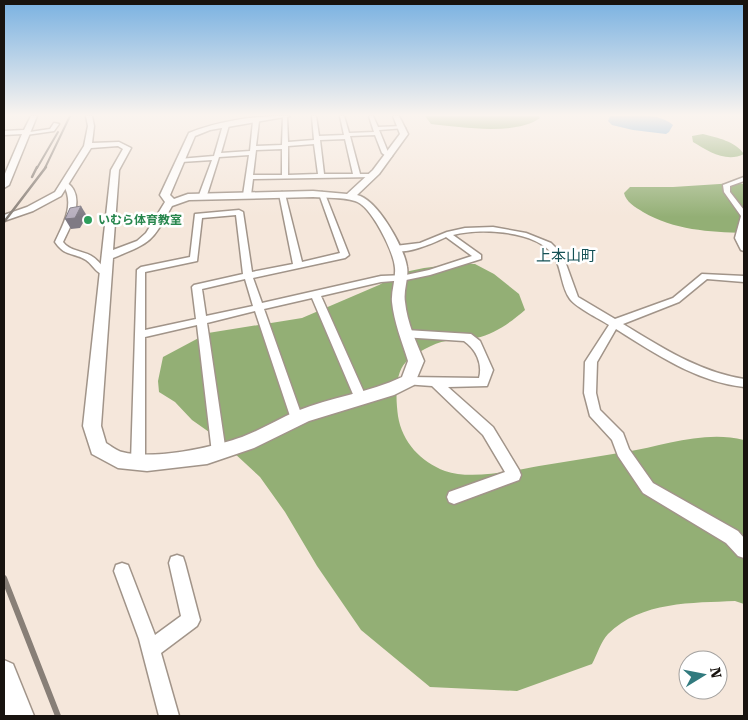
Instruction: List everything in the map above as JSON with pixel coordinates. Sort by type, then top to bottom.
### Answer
[{"type":"street","points":[[4,184],[19,150]]},
{"type":"street","points":[[4,218],[53,199],[66,184],[86,150]]},
{"type":"street","points":[[126,150],[115,170],[105,272],[92,426],[98,448],[118,460],[146,463],[207,456],[248,443],[297,419],[335,405],[388,391],[408,381],[483,383],[487,370],[483,358],[476,344],[467,337],[406,334]]},
{"type":"street","points":[[172,202],[165,195],[186,150]]},
{"type":"street","points":[[203,195],[218,150]]},
{"type":"street","points":[[181,160],[252,150],[250,177],[242,195],[239,212],[248,276],[297,419]]},
{"type":"street","points":[[285,150],[285,176]]},
{"type":"street","points":[[318,150],[321,176]]},
{"type":"street","points":[[350,150],[357,176]]},
{"type":"street","points":[[384,150],[389,156]]},
{"type":"street","points":[[350,196],[373,176],[393,150]]},
{"type":"street","points":[[250,177],[373,176]]},
{"type":"street","points":[[744,179],[726,185],[727,192],[744,216],[738,238],[744,248]]},
{"type":"street","points":[[66,184],[72,192],[74,201],[70,219],[58,242],[62,249],[66,251],[88,256],[94,260],[96,267],[105,272]]},
{"type":"street","points":[[282,194],[298,265]]},
{"type":"street","points":[[107,256],[141,243],[150,235],[164,210],[172,202],[188,197],[203,195],[322,194],[358,198],[376,214],[395,249],[401,267],[398,301],[406,334],[416,361],[408,381]]},
{"type":"street","points":[[219,452],[197,287],[345,255],[322,194]]},
{"type":"street","points":[[138,462],[141,270],[194,259],[198,216],[239,212]]},
{"type":"street","points":[[395,249],[421,245],[454,232],[477,230],[504,231],[544,243],[557,255],[569,291],[574,299],[674,361],[730,381],[744,383]]},
{"type":"street","points":[[140,335],[381,279],[400,279],[445,270],[478,257],[448,235]]},
{"type":"street","points":[[744,280],[706,276],[676,300],[615,323],[591,362],[590,393],[594,412],[618,437],[623,452],[648,488],[732,537],[744,550]]},
{"type":"street","points":[[315,294],[360,399]]},
{"type":"street","points":[[435,382],[488,430],[514,475],[454,497]]},
{"type":"street","points":[[150,650],[191,620],[177,563]]},
{"type":"street","points":[[122,571],[150,650],[169,716]]},
{"type":"street","points":[[4,673],[13,710]]},
{"type":"green space","points":[[707,150],[740,150],[744,154],[724,157]]},
{"type":"green space","points":[[744,184],[744,233],[705,231],[667,223],[634,206],[629,202],[624,193],[630,187],[673,187]]},
{"type":"green space","points":[[456,264],[475,264],[494,274],[519,294],[525,310],[490,334],[436,344],[419,352],[402,367],[399,373],[396,395],[397,410],[400,425],[414,450],[428,462],[445,471],[455,474],[479,475],[625,452],[699,438],[729,437],[744,440],[744,604],[735,601],[685,604],[668,606],[636,615],[621,623],[608,634],[592,664],[517,691],[430,687],[361,630],[317,566],[285,512],[260,477],[219,439],[192,420],[175,402],[159,392],[158,381],[163,357],[208,333],[302,318],[379,285],[400,273]]},
{"type":"building","points":[[81,206],[75,218],[65,219],[70,208]]},
{"type":"railway","points":[[37,168],[48,150]]},
{"type":"railway","points":[[45,168],[54,150]]},
{"type":"railway","points":[[32,177],[37,167]]},
{"type":"railway","points":[[4,222],[46,167]]},
{"type":"railway","points":[[4,578],[58,716]]},
{"type":"place","name":"いむら体育教室","points":[[88,220]]},
{"type":"district","name":"上本山町","points":[[566,256]]}]
